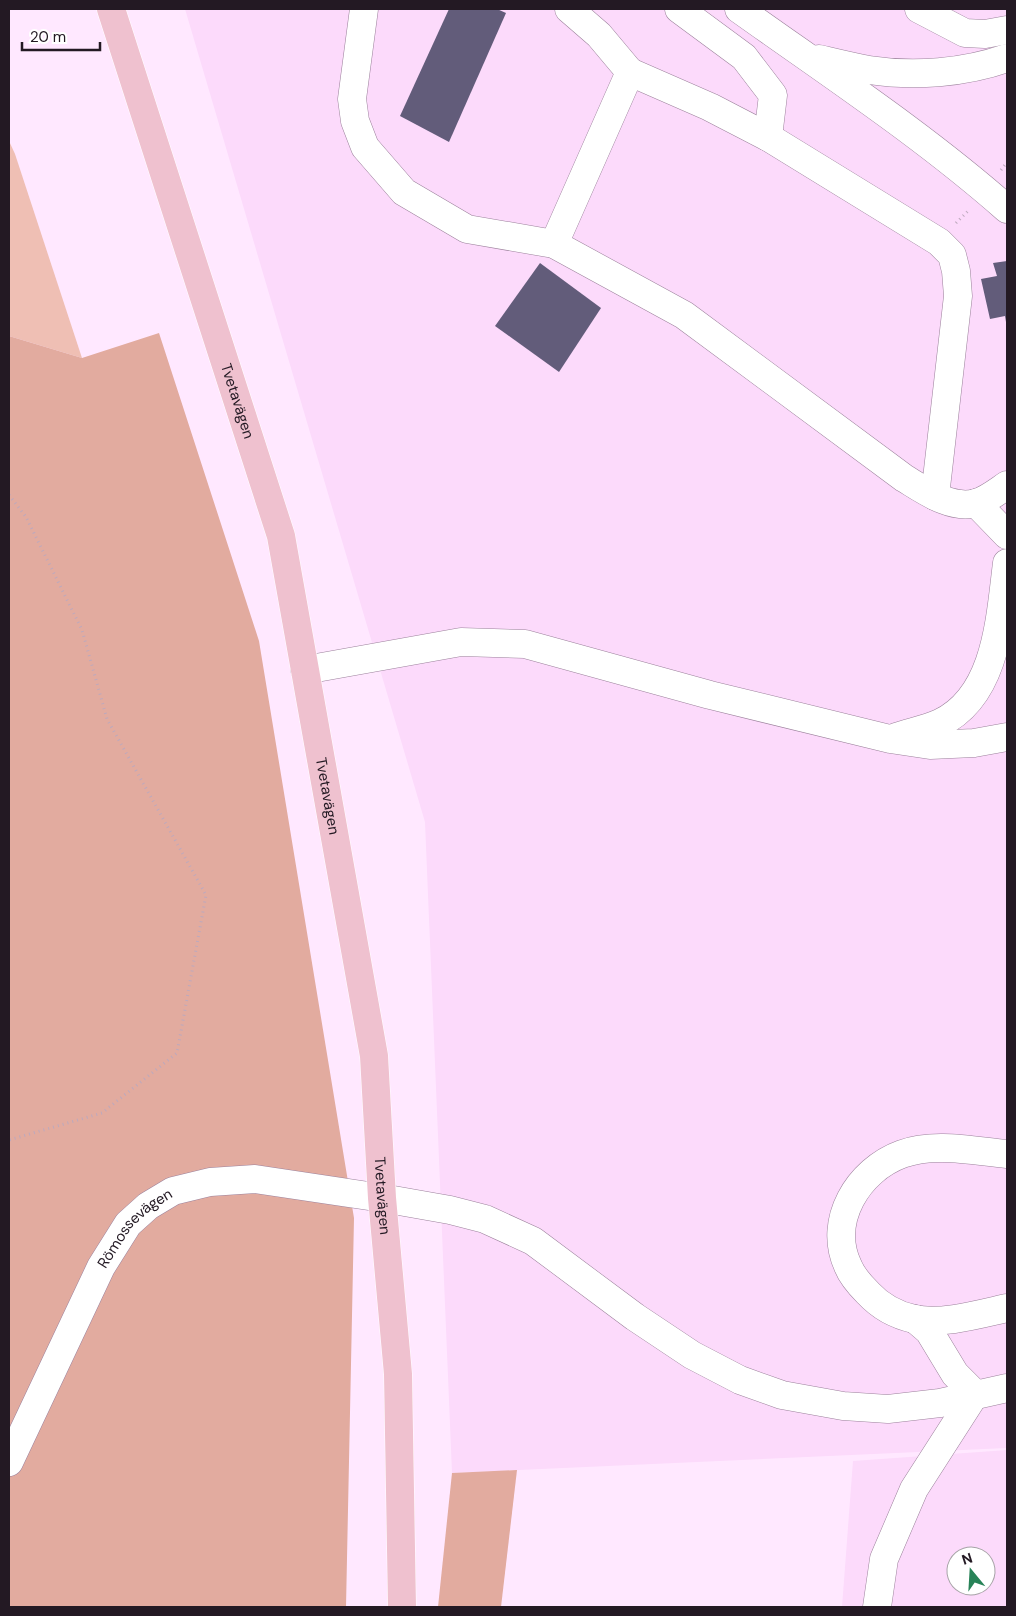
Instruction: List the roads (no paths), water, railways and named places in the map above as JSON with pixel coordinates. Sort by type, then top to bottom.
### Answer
[{"type":"main road","name":"Tvetavägen","points":[[111,9],[281,536],[374,1056],[382,1198],[398,1374],[402,1607]]},
{"type":"street","points":[[364,9],[352,99],[355,121],[365,147],[404,192],[467,229],[554,244],[684,315],[904,478],[934,496],[955,503],[976,503],[1007,485]]},
{"type":"street","points":[[569,9],[599,35],[630,72],[710,108],[768,137],[939,242],[952,255],[956,271],[958,296],[934,496]]},
{"type":"street","points":[[679,9],[744,57],[773,95],[768,137]]},
{"type":"street","points":[[739,9],[810,57],[933,148],[1007,210]]},
{"type":"street","points":[[919,9],[965,33],[985,34],[1007,30]]},
{"type":"street","points":[[810,57],[870,70],[917,73],[953,71],[1007,58]]},
{"type":"street","points":[[554,244],[630,72]]},
{"type":"street","points":[[976,503],[1007,535]]},
{"type":"street","points":[[890,739],[940,723],[959,711],[974,694],[984,675],[1003,628],[1007,564]]},
{"type":"street","points":[[305,670],[461,642],[525,644],[710,695],[890,739],[930,745],[974,743],[1007,737]]},
{"type":"street","points":[[1007,1154],[951,1149],[924,1149],[903,1154],[881,1164],[864,1179],[850,1199],[842,1224],[841,1244],[848,1266],[859,1284],[874,1299],[892,1312],[914,1319],[940,1320],[1007,1308]]},
{"type":"street","name":"Römossevägen","points":[[9,1462],[101,1267],[128,1224],[148,1206],[173,1191],[210,1182],[254,1179],[382,1198],[450,1210],[486,1219],[533,1241],[635,1317],[692,1355],[740,1380],[782,1395],[843,1406],[888,1409],[940,1403],[1007,1388]]},
{"type":"street","points":[[877,1607],[884,1559],[914,1489],[975,1394],[955,1374],[929,1331],[914,1319]]}]
